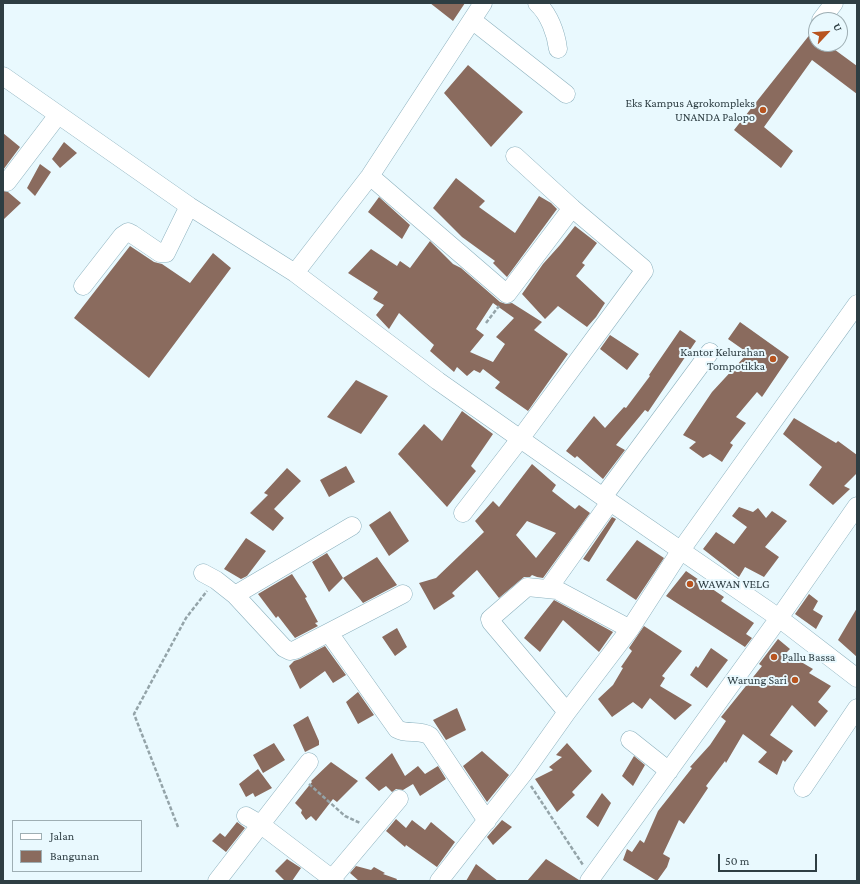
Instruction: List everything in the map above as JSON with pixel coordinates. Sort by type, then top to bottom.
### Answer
[{"type":"street","points":[[295,273],[370,176],[483,3]]},
{"type":"street","points":[[537,3],[551,25],[556,36],[558,49]]},
{"type":"street","points":[[827,12],[834,3]]},
{"type":"street","points":[[472,20],[566,94]]},
{"type":"street","points":[[3,76],[189,206],[295,273],[438,381],[607,500],[780,618],[857,678]]},
{"type":"street","points":[[9,184],[58,115]]},
{"type":"street","points":[[463,514],[644,271],[643,268],[572,208],[515,156]]},
{"type":"street","points":[[370,176],[508,294],[572,208]]},
{"type":"street","points":[[83,286],[122,236],[128,232],[160,253],[166,253],[189,206]]},
{"type":"street","points":[[439,881],[523,774],[630,628],[681,550],[857,304]]},
{"type":"street","points":[[548,589],[607,500],[710,352]]},
{"type":"street","points":[[590,879],[780,618],[857,506]]},
{"type":"street","points":[[235,595],[352,526]]},
{"type":"street","points":[[210,576],[235,595],[287,650],[295,650],[403,594]]},
{"type":"street","points":[[567,712],[490,621],[527,587],[557,590],[630,628]]},
{"type":"street","points":[[329,633],[396,729],[400,731],[423,732],[430,736],[487,821]]},
{"type":"street","points":[[804,788],[857,708]]},
{"type":"street","points":[[630,740],[669,771]]},
{"type":"street","points":[[217,881],[253,820],[303,768]]},
{"type":"street","points":[[253,820],[332,880],[399,799]]},
{"type":"path","points":[[486,323],[508,294]]},
{"type":"path","points":[[178,827],[134,714],[210,576]]},
{"type":"path","points":[[303,768],[345,816],[373,829]]},
{"type":"path","points":[[523,774],[590,879]]},
{"type":"building","points":[[430,3],[465,3],[453,21]]},
{"type":"building","name":"Eks Kampus Agrokompleks UNANDA Palopo","points":[[808,37],[808,52],[838,52],[857,66],[857,94],[812,60],[764,127],[793,151],[781,168],[734,130]]},
{"type":"building","points":[[468,65],[523,112],[491,147],[444,93]]},
{"type":"building","points":[[3,133],[20,147],[3,170]]},
{"type":"building","points":[[64,142],[77,153],[60,168],[52,159]]},
{"type":"building","points":[[40,164],[51,172],[35,196],[27,188]]},
{"type":"building","points":[[456,178],[485,201],[479,207],[515,233],[539,196],[551,203],[557,209],[507,277],[493,263],[495,261],[462,237],[433,208]]},
{"type":"building","points":[[3,191],[8,192],[21,203],[3,220]]},
{"type":"building","points":[[379,197],[410,225],[402,239],[368,212]]},
{"type":"building","points":[[575,226],[597,243],[582,263],[585,265],[576,276],[605,303],[587,327],[558,306],[545,319],[522,294],[543,264]]},
{"type":"building","points":[[430,241],[453,264],[461,268],[500,302],[506,304],[512,303],[542,322],[534,330],[568,354],[528,411],[495,388],[500,382],[483,369],[480,373],[474,370],[467,376],[457,367],[454,372],[430,351],[434,345],[399,313],[389,329],[376,315],[384,305],[373,299],[378,292],[348,273],[371,249],[397,266],[400,261],[410,268]],"holes":[[[493,303],[514,318],[496,337],[505,344],[493,362],[470,352],[484,335],[476,329]]]},
{"type":"building","points":[[130,246],[154,262],[162,264],[190,283],[213,253],[231,268],[149,378],[74,318]]},
{"type":"building","points":[[740,322],[789,357],[762,397],[757,392],[736,417],[746,423],[730,443],[733,445],[722,462],[710,454],[703,458],[689,448],[696,442],[683,435],[712,392],[748,353],[728,339]]},
{"type":"building","points":[[680,330],[696,341],[648,412],[645,410],[616,445],[625,450],[603,479],[577,456],[575,458],[566,451],[594,416],[605,428],[624,407],[626,408],[650,376],[649,375]]},
{"type":"building","points":[[610,335],[639,354],[627,370],[600,349]]},
{"type":"building","points":[[356,380],[388,396],[361,434],[327,417]]},
{"type":"building","points":[[462,411],[493,434],[471,466],[476,471],[447,507],[398,454],[424,424],[442,441]]},
{"type":"building","points":[[794,418],[836,443],[838,441],[857,455],[857,473],[844,486],[850,489],[833,505],[809,485],[822,467],[783,434]]},
{"type":"building","points":[[532,464],[556,485],[552,491],[575,509],[579,505],[590,513],[543,578],[532,575],[530,577],[524,577],[499,598],[477,570],[452,593],[455,596],[434,610],[419,583],[436,578],[484,532],[475,521],[493,501],[499,507]],"holes":[[[527,521],[556,533],[536,558],[516,535]]]},
{"type":"building","points":[[346,466],[355,482],[329,497],[320,480]]},
{"type":"building","points":[[287,468],[301,481],[274,509],[284,518],[273,531],[250,513],[268,495],[264,493]]},
{"type":"building","points":[[739,507],[753,512],[758,508],[766,518],[772,511],[787,521],[765,547],[779,557],[764,577],[745,567],[739,577],[703,549],[716,532],[734,544],[747,527],[732,516]]},
{"type":"building","points":[[390,511],[409,541],[389,556],[369,525]]},
{"type":"building","points":[[612,517],[616,519],[589,562],[583,559]]},
{"type":"building","points":[[246,538],[266,551],[247,576],[241,579],[224,569]]},
{"type":"building","points":[[637,540],[664,558],[636,600],[606,580]]},
{"type":"building","points":[[327,553],[343,578],[329,592],[312,562]]},
{"type":"building","points":[[377,557],[397,585],[363,603],[343,578]]},
{"type":"building","points":[[686,571],[724,597],[721,601],[754,623],[746,634],[752,638],[745,647],[666,596]]},
{"type":"building","points":[[292,574],[307,597],[305,598],[318,622],[315,623],[318,626],[295,638],[278,616],[276,618],[258,594]]},
{"type":"building","points":[[809,594],[818,601],[813,610],[823,616],[816,629],[795,614]]},
{"type":"building","points":[[554,600],[613,632],[599,652],[563,620],[540,652],[524,638]]},
{"type":"building","points":[[857,608],[857,657],[838,640]]},
{"type":"building","points":[[644,626],[682,651],[662,676],[665,678],[660,686],[692,705],[675,720],[650,698],[642,709],[633,702],[612,717],[598,699],[613,685],[623,668],[621,667],[632,651],[629,648]]},
{"type":"building","points":[[397,628],[407,647],[395,656],[382,637]]},
{"type":"building","points":[[778,639],[790,649],[786,653],[813,669],[809,673],[831,686],[818,702],[828,711],[815,727],[792,705],[770,735],[793,751],[785,762],[783,760],[777,775],[758,762],[767,752],[743,734],[726,763],[725,761],[706,786],[708,788],[684,824],[679,820],[663,854],[670,858],[667,867],[657,881],[623,860],[627,849],[632,852],[640,840],[644,843],[658,811],[692,768],[690,767],[710,745],[726,721],[721,717],[762,666],[759,664]]},
{"type":"building","points":[[325,646],[346,675],[333,683],[325,671],[300,689],[289,666],[294,661]]},
{"type":"building","points":[[711,648],[728,660],[707,688],[690,675],[696,666],[698,668]]},
{"type":"building","points":[[358,692],[374,715],[358,724],[346,702]]},
{"type":"building","points":[[457,708],[466,730],[446,740],[433,720]]},
{"type":"building","points":[[308,716],[319,741],[319,745],[305,752],[293,725]]},
{"type":"building","points":[[274,743],[285,760],[263,773],[253,755]]},
{"type":"building","points":[[567,743],[592,771],[572,792],[575,795],[557,812],[535,779],[553,770],[549,767],[562,757],[556,755]]},
{"type":"building","points":[[482,751],[509,775],[487,802],[463,766]]},
{"type":"building","points":[[392,753],[405,776],[418,766],[425,774],[438,766],[446,779],[420,796],[413,784],[403,790],[396,789],[392,792],[386,786],[379,791],[365,778]]},
{"type":"building","points":[[634,756],[645,765],[633,786],[622,776]]},
{"type":"building","points":[[331,762],[358,781],[337,802],[333,799],[316,821],[311,816],[306,820],[301,813],[302,810],[295,803],[312,782],[311,781]]},
{"type":"building","points":[[258,769],[272,788],[255,797],[253,793],[246,797],[239,784]]},
{"type":"building","points":[[602,793],[611,803],[598,827],[586,817]]},
{"type":"building","points":[[396,819],[406,828],[412,820],[425,830],[431,822],[455,842],[437,867],[406,845],[405,847],[386,831]]},
{"type":"building","points":[[502,820],[512,827],[493,845],[487,837]]},
{"type":"building","points":[[237,822],[245,828],[226,852],[212,841],[220,833],[225,837]]},
{"type":"building","points":[[287,859],[301,868],[292,881],[285,881],[275,871]]},
{"type":"building","points":[[546,859],[579,880],[579,881],[527,881]]},
{"type":"building","points":[[476,864],[498,881],[466,881]]},
{"type":"building","points":[[356,866],[371,870],[374,867],[385,873],[383,874],[397,879],[396,881],[359,881],[350,873]]},
{"type":"place","name":"Eks Kampus Agrokompleks UNANDA Palopo","points":[[763,110]]},
{"type":"place","name":"Kantor Kelurahan Tompotikka","points":[[773,359]]},
{"type":"place","name":"WAWAN VELG","points":[[690,584]]},
{"type":"place","name":"Pallu Bassa","points":[[774,657]]},
{"type":"place","name":"Warung Sari","points":[[795,680]]}]
